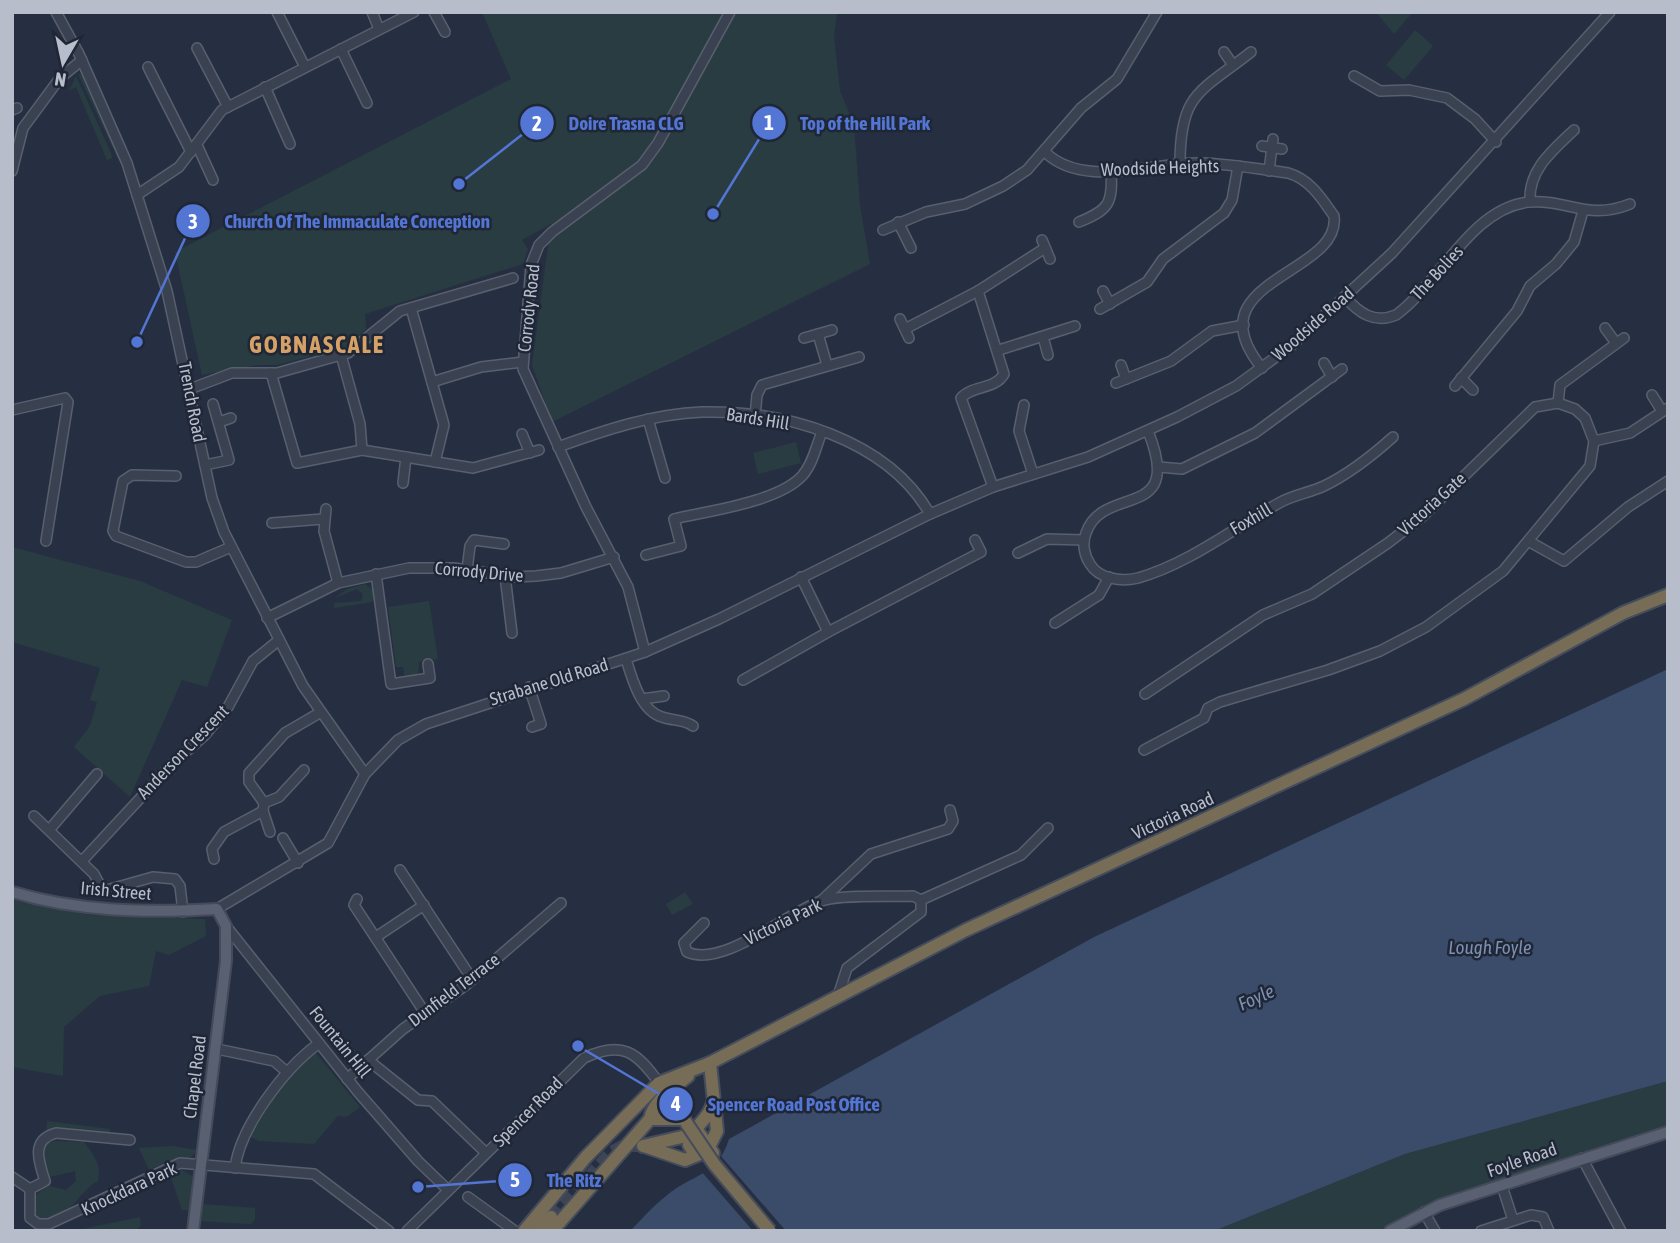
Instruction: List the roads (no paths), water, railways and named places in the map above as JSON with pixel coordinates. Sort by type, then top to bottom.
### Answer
[{"type":"highway","name":"Victoria Road","points":[[663,1088],[966,930],[1464,699],[1623,613],[1668,595]]},
{"type":"highway","points":[[710,1063],[717,1131],[711,1146]]},
{"type":"highway","points":[[540,1231],[552,1224],[650,1119],[663,1088]]},
{"type":"highway","points":[[663,1088],[714,1164],[770,1231]]},
{"type":"highway","points":[[524,1231],[586,1157],[663,1088]]},
{"type":"highway","points":[[695,1154],[685,1160],[641,1146],[691,1134],[699,1133],[711,1146],[717,1163],[695,1154],[690,1145],[691,1134],[710,1115],[713,1099]]},
{"type":"highway","points":[[650,1119],[684,1120]]},
{"type":"main road","name":"Irish Street","points":[[12,891],[85,907],[135,912],[217,909]]},
{"type":"main road","name":"Fountain Hill","points":[[217,909],[226,926]]},
{"type":"main road","name":"Chapel Road","points":[[193,1231],[217,1049],[226,955],[226,926]]},
{"type":"main road","name":"Foyle Road","points":[[1391,1231],[1424,1212],[1668,1132]]},
{"type":"street","name":"Trench Road","points":[[56,12],[117,135],[137,195],[167,291],[212,498],[231,547],[267,618],[321,712],[365,774]]},
{"type":"street","points":[[277,12],[305,67]]},
{"type":"street","points":[[372,12],[379,29]]},
{"type":"street","points":[[137,195],[179,167],[222,110],[414,12]]},
{"type":"street","points":[[435,12],[446,32]]},
{"type":"street","name":"Corrody Road","points":[[645,652],[628,587],[558,447],[523,362],[531,265],[539,245],[642,164],[658,143],[730,12]]},
{"type":"street","points":[[883,230],[898,222],[965,204],[1003,186],[1027,170],[1081,108],[1117,79],[1157,12]]},
{"type":"street","name":"Woodside Road","points":[[930,514],[993,487],[1088,457],[1148,431],[1207,402],[1262,368],[1392,253],[1496,142],[1610,12]]},
{"type":"street","points":[[197,48],[228,107]]},
{"type":"street","points":[[341,49],[367,103]]},
{"type":"street","points":[[1224,52],[1233,65]]},
{"type":"street","points":[[1180,163],[1182,121],[1190,101],[1251,52]]},
{"type":"street","points":[[12,171],[23,128],[60,78],[82,60]]},
{"type":"street","points":[[148,67],[213,180]]},
{"type":"street","points":[[1354,76],[1380,91],[1409,90],[1447,98],[1475,119],[1496,142]]},
{"type":"street","points":[[265,87],[290,144]]},
{"type":"street","points":[[1560,128],[1571,133],[1534,172],[1529,187],[1530,202],[1606,212],[1630,204]]},
{"type":"street","points":[[1269,171],[1272,145]]},
{"type":"street","name":"Woodside Heights","points":[[1045,152],[1063,167],[1111,172],[1180,163],[1238,166],[1298,176],[1318,193],[1335,222],[1331,234],[1294,271],[1251,299],[1244,325]]},
{"type":"street","name":"Woodside Heights","points":[[1103,291],[1105,307],[1147,282],[1163,259],[1224,212],[1232,200],[1238,166]]},
{"type":"street","points":[[1083,224],[1108,205],[1112,191],[1111,172]]},
{"type":"street","points":[[1616,197],[1619,209]]},
{"type":"street","name":"The Bolies","points":[[1345,297],[1364,315],[1377,320],[1396,315],[1488,218],[1530,202]]},
{"type":"street","points":[[1473,390],[1458,382],[1517,311],[1530,286],[1556,264],[1574,242],[1583,211]]},
{"type":"street","points":[[898,222],[911,248]]},
{"type":"street","points":[[905,329],[978,290],[1044,244],[1049,259]]},
{"type":"street","points":[[190,389],[241,371],[271,373],[341,355],[354,348],[400,311],[513,278]]},
{"type":"street","points":[[500,282],[503,293]]},
{"type":"street","points":[[978,290],[1004,365],[1002,379],[962,394],[961,398],[993,487]]},
{"type":"street","points":[[411,308],[444,425],[435,463]]},
{"type":"street","points":[[1116,383],[1171,361],[1212,331],[1244,325],[1250,350],[1262,368]]},
{"type":"street","points":[[999,350],[1075,326]]},
{"type":"street","points":[[1144,750],[1204,718],[1208,708],[1220,702],[1328,670],[1405,639],[1503,571],[1530,542],[1590,466],[1594,441],[1585,418],[1576,409],[1558,403],[1560,386],[1620,340],[1605,328]]},
{"type":"street","points":[[804,338],[832,330]]},
{"type":"street","points":[[818,334],[827,365]]},
{"type":"street","points":[[1043,337],[1048,355]]},
{"type":"street","points":[[341,355],[360,424],[362,450]]},
{"type":"street","points":[[755,416],[757,395],[762,385],[859,357]]},
{"type":"street","points":[[432,382],[481,367],[523,362]]},
{"type":"street","points":[[1324,363],[1332,377]]},
{"type":"street","points":[[1121,365],[1126,379]]},
{"type":"street","points":[[1159,467],[1182,469],[1255,433],[1342,369]]},
{"type":"street","points":[[271,373],[297,463],[362,450],[473,468],[534,451],[522,434]]},
{"type":"street","points":[[1594,441],[1630,433],[1665,410],[1652,395]]},
{"type":"street","points":[[12,410],[56,399],[65,398],[68,402],[46,541]]},
{"type":"street","name":"Victoria Gate","points":[[1145,694],[1263,615],[1312,594],[1388,543],[1423,516],[1535,407],[1558,403]]},
{"type":"street","points":[[205,466],[229,460],[213,404]]},
{"type":"street","points":[[1024,405],[1019,431],[1032,474]]},
{"type":"street","name":"Bards Hill","points":[[558,447],[648,419],[700,412],[755,416],[821,432],[880,458],[906,479],[930,514]]},
{"type":"street","points":[[219,422],[232,418]]},
{"type":"street","points":[[648,419],[665,478]]},
{"type":"street","points":[[1055,623],[1100,595],[1109,577],[1097,572],[1088,562],[1084,540],[1090,522],[1104,510],[1139,499],[1153,485],[1159,467],[1155,446],[1148,431]]},
{"type":"street","points":[[646,555],[681,546],[674,519],[765,496],[801,478],[809,467],[821,432]]},
{"type":"street","name":"Foxhill","points":[[1109,577],[1122,580],[1138,578],[1165,567],[1282,501],[1325,485],[1390,439],[1394,451]]},
{"type":"street","points":[[403,483],[406,457]]},
{"type":"street","points":[[176,476],[132,475],[123,481],[113,531],[116,536],[186,562],[196,562],[231,547]]},
{"type":"street","points":[[1530,542],[1564,561],[1628,507],[1668,481]]},
{"type":"street","points":[[326,509],[323,519],[325,539],[338,583]]},
{"type":"street","name":"Strabane Old Road","points":[[217,909],[298,863],[328,842],[365,774],[398,740],[426,724],[530,687],[645,652],[930,514]]},
{"type":"street","points":[[272,523],[323,519]]},
{"type":"street","points":[[467,570],[470,546],[474,540],[504,544]]},
{"type":"street","points":[[743,680],[981,552],[975,540]]},
{"type":"street","points":[[1018,553],[1047,540],[1084,540]]},
{"type":"street","name":"Corrody Drive","points":[[267,618],[338,583],[376,574],[427,567],[505,576],[561,573],[614,557]]},
{"type":"street","points":[[376,574],[391,684],[430,678],[428,664]]},
{"type":"street","points":[[505,576],[512,633]]},
{"type":"street","points":[[801,577],[828,632]]},
{"type":"street","name":"Anderson Crescent","points":[[82,861],[171,765],[205,735],[228,707],[253,661],[279,640]]},
{"type":"street","points":[[626,659],[648,710],[659,717],[686,721],[693,726]]},
{"type":"street","points":[[530,687],[541,724],[532,727]]},
{"type":"street","points":[[642,699],[664,696]]},
{"type":"street","points":[[270,832],[264,807],[249,782],[249,773],[285,733],[321,712]]},
{"type":"street","points":[[214,859],[212,849],[224,832],[279,797],[304,770]]},
{"type":"street","points":[[50,829],[97,774]]},
{"type":"street","points":[[822,900],[871,854],[948,829],[953,821],[950,810]]},
{"type":"street","points":[[34,816],[82,861],[103,891],[153,877],[175,879],[180,886],[183,912]]},
{"type":"street","name":"Victoria Park","points":[[704,922],[684,943],[687,953],[698,957],[720,953],[822,900],[914,896],[921,900],[1021,855],[1048,828]]},
{"type":"street","points":[[283,838],[298,863]]},
{"type":"street","points":[[400,870],[472,979]]},
{"type":"street","points":[[357,899],[354,905],[425,1013]]},
{"type":"street","points":[[838,996],[847,968],[911,922],[921,912],[921,900]]},
{"type":"street","name":"Dunfield Terrace","points":[[347,1079],[425,1013],[472,979],[561,903]]},
{"type":"street","points":[[376,937],[424,905]]},
{"type":"street","name":"Fountain Hill","points":[[226,926],[347,1079],[418,1161],[447,1189]]},
{"type":"street","points":[[226,955],[247,950]]},
{"type":"street","points":[[235,1168],[237,1149],[287,1072],[318,1044]]},
{"type":"street","name":"Spencer Road","points":[[407,1231],[584,1058],[610,1048],[626,1050],[639,1059],[663,1088]]},
{"type":"street","points":[[217,1049],[274,1061],[287,1072]]},
{"type":"street","points":[[368,1060],[418,1100],[432,1101],[486,1153]]},
{"type":"street","points":[[12,1177],[30,1189],[45,1181],[37,1153],[41,1141],[47,1135],[56,1133],[130,1140]]},
{"type":"street","points":[[1582,1158],[1621,1231]]},
{"type":"street","name":"Knockdara Park","points":[[30,1189],[30,1217],[38,1224],[49,1224],[180,1163],[201,1165]]},
{"type":"street","points":[[201,1165],[314,1174],[389,1231]]},
{"type":"street","points":[[1502,1186],[1513,1220]]},
{"type":"street","points":[[468,1197],[515,1231]]},
{"type":"street","points":[[1424,1212],[1435,1231]]},
{"type":"street","points":[[1481,1231],[1531,1215],[1543,1217],[1549,1231]]},
{"type":"water","name":"Lough Foyle","points":[[1668,669],[1668,1081],[1405,1154],[1214,1231],[630,1231],[666,1196],[711,1168],[718,1161],[729,1139],[1094,937]]},
{"type":"tunnel","points":[[551,1217],[611,1152],[622,1146],[639,1146]]},
{"type":"place","name":"Doire Trasna CLG","points":[[459,184]]},
{"type":"place","name":"Top of the Hill Park","points":[[713,214]]},
{"type":"place","name":"Church Of The Immaculate Conception","points":[[137,342]]},
{"type":"place","name":"Spencer Road Post Office","points":[[578,1046]]},
{"type":"place","name":"The Ritz","points":[[418,1187]]},
{"type":"district","name":"GOBNASCALE","points":[[317,345]]},
{"type":"water label","name":"Foyle","points":[[1256,997]]}]
